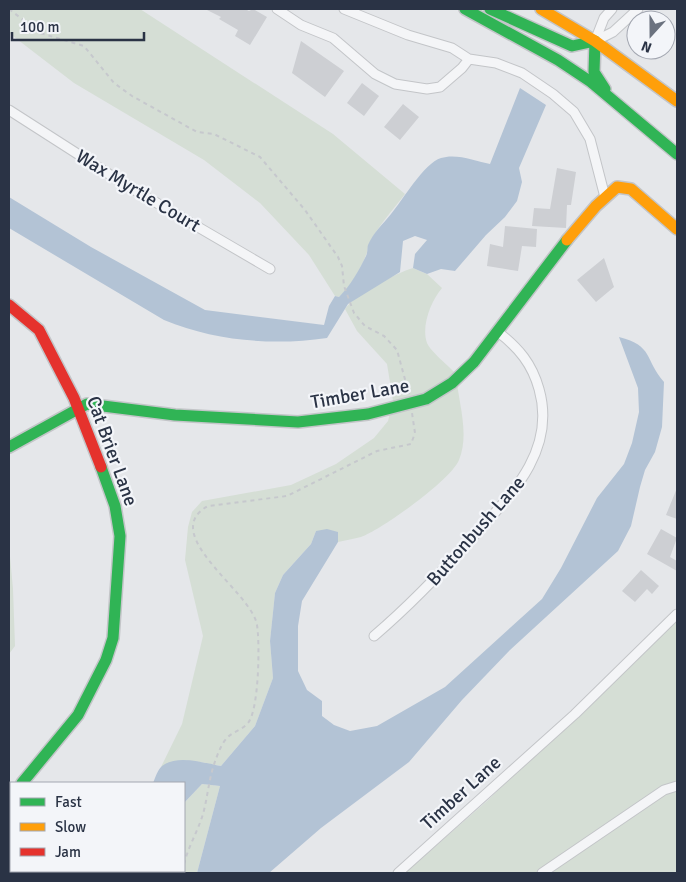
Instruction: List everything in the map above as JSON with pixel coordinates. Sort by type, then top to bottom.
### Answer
[{"type":"main road","points":[[465,9],[558,60],[591,82],[677,154]]},
{"type":"main road","points":[[490,9],[572,46],[596,41]]},
{"type":"main road","points":[[541,9],[596,41],[677,101]]},
{"type":"main road","points":[[596,41],[594,72],[612,100]]},
{"type":"main road","name":"Timber Lane","points":[[9,447],[87,404],[176,415],[298,422],[368,414],[411,404],[426,399],[452,383],[474,362],[553,256],[605,197],[617,187],[631,189],[677,229]]},
{"type":"main road","name":"Cat Brier Lane","points":[[9,305],[38,330],[79,409],[109,486],[119,524],[120,552],[113,638],[106,660],[78,715],[23,782]]},
{"type":"street","points":[[279,9],[301,25],[333,38],[375,74],[395,84],[426,88],[440,87],[462,68],[468,59]]},
{"type":"street","points":[[344,9],[408,35],[452,48],[468,59],[496,63],[522,73],[553,94],[574,112],[590,139],[605,197]]},
{"type":"street","points":[[596,41],[604,18],[612,9]]},
{"type":"street","points":[[596,41],[613,32],[638,9]]},
{"type":"street","name":"Wax Myrtle Court","points":[[9,110],[134,190],[270,269]]},
{"type":"street","name":"Buttonbush Lane","points":[[374,636],[416,600],[494,513],[522,479],[537,452],[543,431],[543,418],[537,382],[522,352],[498,332]]},
{"type":"street","name":"Timber Lane","points":[[398,873],[575,714],[677,614]]},
{"type":"street","points":[[542,873],[664,790],[677,786]]},
{"type":"path","points":[[9,9],[40,32],[84,46],[114,83],[140,101],[197,132],[214,134],[260,157],[305,210],[338,257],[342,266],[344,286],[352,307],[365,326],[384,336],[398,350],[411,404],[415,433],[411,444],[377,451],[287,496],[208,506],[199,511],[194,518],[193,539],[199,550],[246,602],[256,618],[259,659],[254,705],[249,721],[227,738],[216,760],[199,824],[185,861]]},
{"type":"shaded area","points":[[9,9],[140,9],[333,134],[405,194],[381,224],[368,245],[367,254],[355,278],[347,288],[339,297],[335,296],[309,255],[260,203],[204,160],[74,83],[9,33]]},
{"type":"shaded area","points":[[413,268],[427,274],[442,288],[428,314],[425,336],[432,350],[456,374],[463,428],[462,450],[459,460],[453,469],[430,491],[399,515],[371,533],[338,542],[338,532],[316,531],[311,544],[283,575],[275,593],[270,641],[273,678],[255,726],[221,766],[183,761],[161,767],[182,724],[203,636],[185,560],[188,527],[192,512],[202,501],[291,485],[336,464],[374,438],[388,421],[393,401],[387,364],[357,331],[345,309],[350,303],[376,285]]},
{"type":"shaded area","points":[[9,546],[15,646],[9,654]]},
{"type":"shaded area","points":[[677,618],[677,873],[405,873],[487,801]]},
{"type":"shaded area","points":[[202,784],[220,786],[197,873],[103,873],[185,872],[185,802]]},
{"type":"water","points":[[520,88],[546,105],[519,168],[522,182],[517,201],[505,217],[486,235],[455,271],[441,269],[427,274],[413,268],[415,254],[427,240],[415,236],[403,241],[400,272],[348,304],[327,338],[286,342],[244,340],[203,333],[183,327],[164,320],[9,228],[9,197],[91,247],[205,310],[324,325],[329,306],[335,296],[339,297],[354,277],[366,256],[368,245],[373,236],[421,174],[434,161],[453,156],[490,164]]},
{"type":"water","points":[[619,337],[643,349],[664,382],[662,427],[655,452],[645,470],[631,526],[618,551],[510,650],[462,700],[409,762],[321,828],[269,873],[197,873],[220,786],[202,784],[185,802],[185,782],[153,782],[161,767],[168,762],[191,760],[221,766],[255,726],[273,678],[270,641],[275,593],[283,575],[311,544],[316,531],[327,529],[338,532],[338,542],[302,601],[298,626],[298,671],[307,690],[322,701],[322,716],[334,725],[350,731],[377,726],[445,687],[542,599],[561,568],[597,498],[624,464],[632,443],[639,412],[638,388]]},
{"type":"building","points":[[205,9],[245,9],[249,11],[253,9],[267,17],[250,45],[235,36],[238,30],[219,19],[221,17]]},
{"type":"building","points":[[301,41],[344,71],[325,97],[292,73]]},
{"type":"building","points":[[362,83],[379,96],[364,116],[347,103]]},
{"type":"building","points":[[403,104],[419,117],[400,140],[384,127]]},
{"type":"building","points":[[557,168],[576,172],[571,205],[567,205],[566,228],[532,226],[534,208],[550,209]]},
{"type":"building","points":[[505,226],[537,229],[536,247],[522,246],[518,271],[487,266],[490,244],[503,247]]},
{"type":"building","points":[[604,258],[614,287],[596,302],[577,280]]},
{"type":"building","points":[[677,488],[677,519],[666,515]]},
{"type":"building","points":[[661,529],[677,538],[670,557],[677,561],[677,571],[647,554]]},
{"type":"building","points":[[641,570],[659,586],[652,594],[647,589],[635,602],[622,591]]},
{"type":"traffic: fast","points":[[465,9],[558,60],[591,82],[677,154]]},
{"type":"traffic: fast","points":[[490,9],[572,46],[595,41]]},
{"type":"traffic: fast","points":[[595,41],[594,72],[605,89]]},
{"type":"traffic: fast","points":[[9,447],[87,404],[175,415],[298,422],[368,414],[426,399],[452,383],[474,362],[567,240]]},
{"type":"traffic: fast","points":[[23,782],[78,715],[106,660],[113,638],[120,536],[115,506],[101,467]]},
{"type":"traffic: slow","points":[[541,9],[595,41],[677,101]]},
{"type":"traffic: slow","points":[[567,240],[596,206],[617,187],[631,189],[677,229]]},
{"type":"traffic: jam","points":[[9,305],[39,330],[74,398],[101,467]]}]
